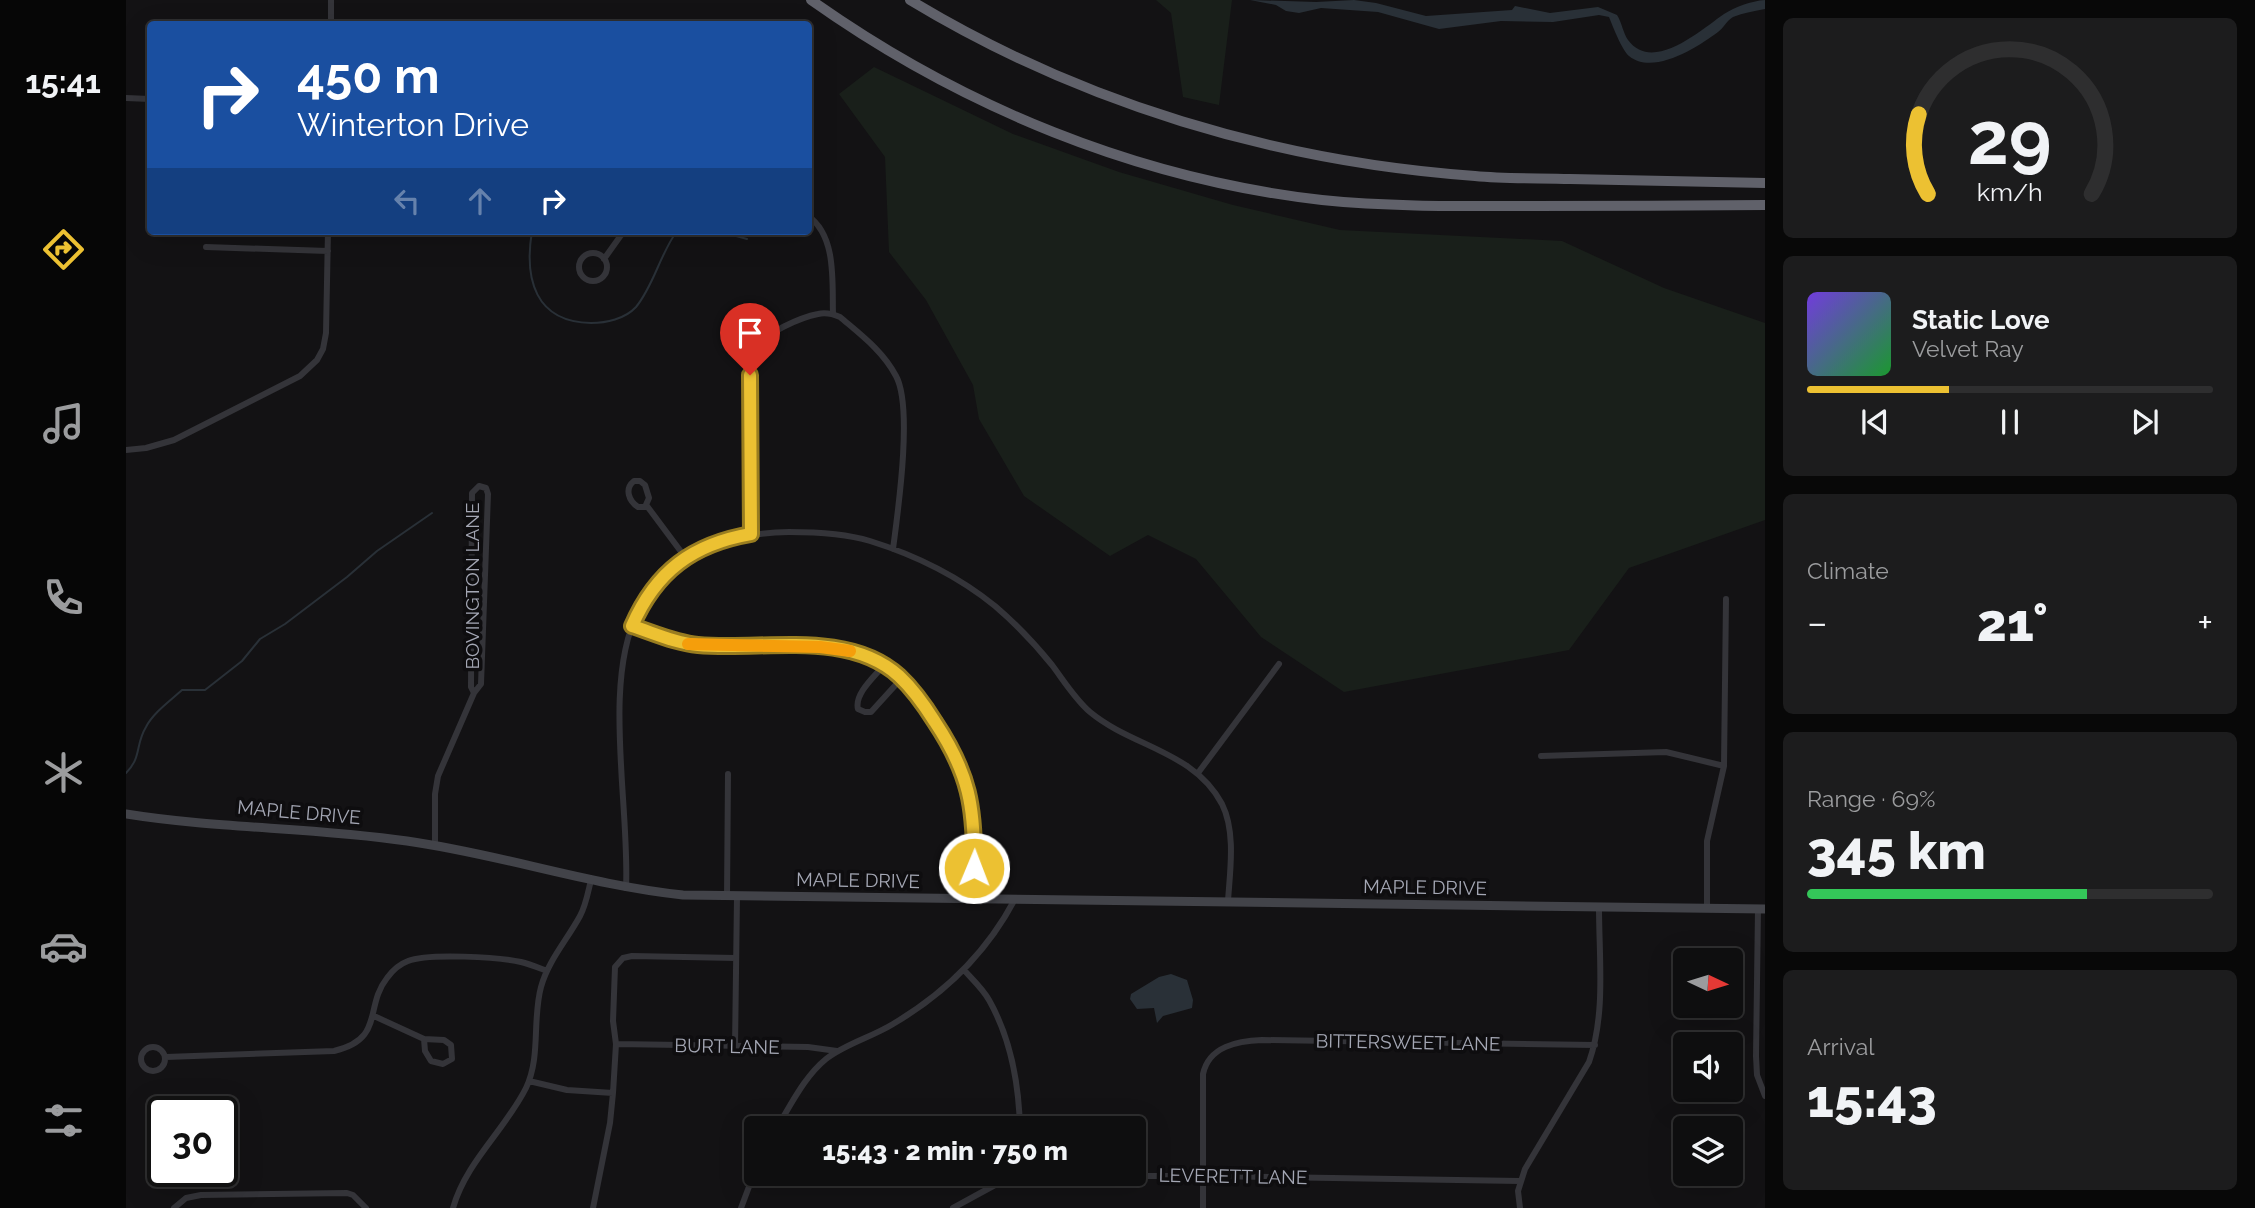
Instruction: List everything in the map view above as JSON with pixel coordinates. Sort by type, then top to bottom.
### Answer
[{"type":"highway","points":[[811,0],[885,50],[981,102],[1079,142],[1142,163],[1203,178],[1320,200],[1375,204],[1765,205]]},
{"type":"highway","points":[[910,0],[951,24],[1094,90],[1160,114],[1289,150],[1369,164],[1477,177],[1765,183]]},
{"type":"street","points":[[331,0],[331,21]]},
{"type":"street","points":[[126,98],[147,99]]},
{"type":"street","points":[[812,219],[826,238],[833,314]]},
{"type":"street","points":[[126,450],[146,448],[174,440],[307,371],[323,349],[326,333],[328,235]]},
{"type":"street","points":[[604,259],[596,253],[586,254],[579,266],[581,275],[594,281],[603,276],[606,268],[604,259],[621,235]]},
{"type":"street","points":[[206,247],[328,251]]},
{"type":"street","points":[[751,534],[750,375],[756,347],[763,338],[776,330],[819,313],[833,314],[865,338],[887,361],[902,394],[901,476],[893,549]]},
{"type":"street","name":"BOVINGTON LANE","points":[[435,845],[435,794],[438,776],[474,693],[481,684],[488,494],[486,488],[479,486],[472,492],[471,687],[474,693]]},
{"type":"street","points":[[647,506],[685,557]]},
{"type":"street","points":[[626,888],[628,857],[623,807],[621,716],[625,649],[639,610],[654,587],[685,557],[717,542],[751,534],[806,532],[842,535],[893,549],[937,568],[995,606],[1024,632],[1089,711],[1198,773],[1209,784],[1225,812],[1229,831],[1228,901]]},
{"type":"street","points":[[1707,908],[1707,841],[1724,766],[1726,599]]},
{"type":"street","points":[[472,626],[482,627]]},
{"type":"street","points":[[632,626],[682,643],[779,645],[846,650],[867,655],[884,665],[901,679],[934,721],[964,773],[975,826],[973,899]]},
{"type":"street","points":[[1198,773],[1279,664]]},
{"type":"street","points":[[884,665],[860,694],[856,703],[858,709],[871,712],[901,679]]},
{"type":"street","points":[[1541,756],[1665,752],[1724,766]]},
{"type":"street","points":[[728,774],[736,958],[735,1047]]},
{"type":"street","name":"MAPLE DRIVE","points":[[126,814],[301,828],[435,845],[626,888],[683,895],[1762,909]]},
{"type":"street","points":[[453,1208],[472,1167],[529,1081],[534,1058],[538,1000],[547,971],[580,916],[591,880]]},
{"type":"street","points":[[784,1116],[813,1072],[838,1051],[894,1023],[964,970],[983,949],[1015,899]]},
{"type":"street","points":[[1520,1208],[1518,1191],[1525,1169],[1589,1062],[1595,1045],[1599,999],[1599,908]]},
{"type":"street","points":[[1762,909],[1756,1056],[1757,1075],[1765,1097]]},
{"type":"street","points":[[593,1208],[610,1124],[613,1093],[616,1044],[612,1021],[615,967],[623,958],[632,956],[736,958]]},
{"type":"street","points":[[166,1057],[334,1051],[346,1048],[362,1038],[373,1016],[382,985],[398,966],[409,960],[505,959],[547,971]]},
{"type":"street","points":[[964,970],[988,999],[1008,1043],[1014,1068],[1019,1116]]},
{"type":"street","points":[[373,1016],[424,1039],[444,1040],[450,1045],[452,1059],[443,1064],[431,1061],[425,1051],[424,1039]]},
{"type":"street","name":"BITTERSWEET LANE","points":[[1203,1176],[1203,1074],[1207,1062],[1224,1047],[1240,1041],[1595,1045]]},
{"type":"street","name":"BURT LANE","points":[[616,1044],[808,1047],[838,1051]]},
{"type":"street","points":[[154,1047],[162,1050],[166,1057],[164,1065],[155,1072],[147,1071],[141,1061],[143,1053],[154,1047]]},
{"type":"street","points":[[529,1081],[567,1090],[613,1093]]},
{"type":"street","name":"LEVERETT LANE","points":[[1146,1176],[1520,1181]]},
{"type":"street","points":[[1203,1176],[1203,1208]]},
{"type":"street","points":[[741,1208],[749,1186]]},
{"type":"street","name":"LEVERETT LANE","points":[[953,1208],[993,1186]]},
{"type":"street","points":[[174,1208],[186,1198],[201,1195],[329,1192],[352,1195],[366,1208]]},
{"type":"shaded area","points":[[1156,0],[1232,0],[1219,105],[1183,97],[1171,13]]},
{"type":"shaded area","points":[[1250,0],[1354,0],[1426,16],[1512,10],[1515,6],[1550,13],[1598,7],[1617,15],[1628,40],[1638,49],[1650,52],[1664,51],[1691,38],[1724,14],[1743,5],[1765,0],[1765,9],[1733,17],[1722,29],[1699,45],[1675,57],[1650,63],[1629,56],[1609,17],[1599,15],[1553,22],[1501,21],[1439,29],[1378,12],[1321,8],[1299,13]]},
{"type":"shaded area","points":[[874,67],[1013,134],[1119,172],[1233,205],[1340,230],[1562,241],[1664,288],[1765,323],[1765,520],[1629,568],[1569,650],[1344,692],[1261,637],[1196,559],[1148,535],[1110,556],[1024,496],[979,419],[973,385],[926,300],[889,252],[885,157],[839,94]]},
{"type":"shaded area","points":[[1171,974],[1187,980],[1193,1000],[1192,1008],[1163,1016],[1157,1023],[1154,1008],[1137,1009],[1130,999],[1131,994],[1159,977]]},
{"type":"waterway","points":[[532,235],[530,265],[532,281],[538,295],[557,315],[572,321],[591,323],[615,320],[636,307],[675,235]]},
{"type":"waterway","points":[[732,235],[747,239]]},
{"type":"waterway","points":[[126,773],[134,762],[149,722],[182,690],[205,690],[242,661],[260,639],[285,624],[377,551],[432,513]]},
{"type":"slow traffic","points":[[688,644],[779,645],[850,651]]},
{"type":"route","points":[[750,375],[751,534],[717,542],[685,557],[654,587],[632,626],[682,643],[820,647],[867,655],[884,665],[901,679],[927,710],[949,743],[964,773],[975,826],[974,868]]}]
